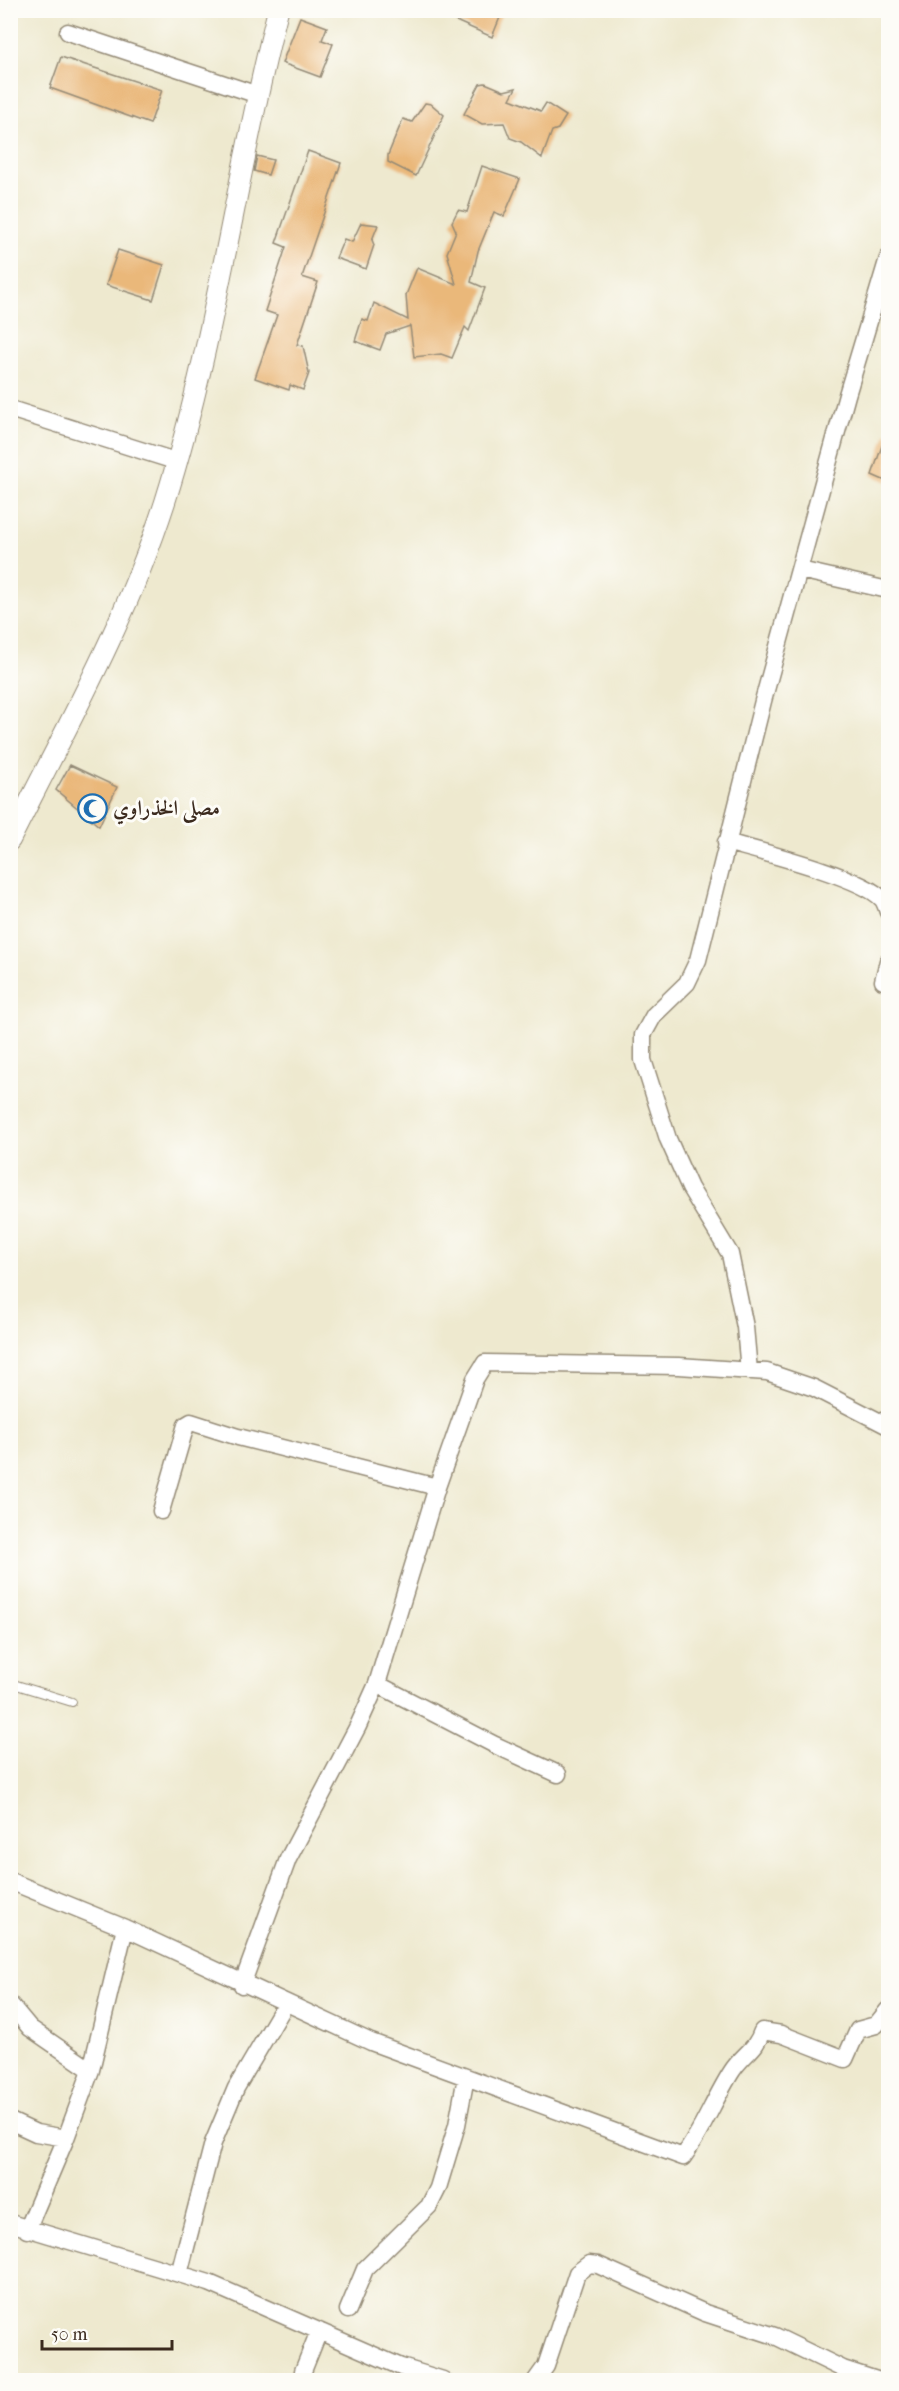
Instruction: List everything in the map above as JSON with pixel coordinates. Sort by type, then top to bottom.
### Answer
[{"type":"street","points":[[10,840],[123,609],[165,501],[213,311],[278,10]]},
{"type":"street","points":[[68,32],[258,95]]},
{"type":"street","points":[[749,1371],[745,1327],[730,1254],[690,1188],[668,1139],[643,1060],[643,1035],[654,1015],[687,983],[698,960],[726,842],[847,395],[888,258]]},
{"type":"street","points":[[10,408],[175,461]]},
{"type":"street","points":[[800,570],[888,590]]},
{"type":"street","points":[[726,842],[806,865],[860,885],[882,899],[888,912]]},
{"type":"street","points":[[883,981],[888,961]]},
{"type":"street","points":[[242,1984],[288,1859],[353,1736],[377,1684],[436,1487],[475,1379],[485,1363],[679,1366],[766,1372],[799,1381],[888,1426]]},
{"type":"street","points":[[161,1511],[186,1425],[190,1422],[238,1437],[436,1487]]},
{"type":"street","points":[[377,1684],[495,1745],[558,1774]]},
{"type":"street","points":[[10,1881],[125,1928],[371,2042],[683,2157],[699,2135],[721,2088],[741,2057],[757,2046],[762,2031],[782,2034],[845,2059],[858,2030],[876,2025],[888,2010]]},
{"type":"street","points":[[27,2230],[66,2138],[91,2070],[125,1928]]},
{"type":"street","points":[[178,2274],[213,2144],[236,2088],[286,2003]]},
{"type":"street","points":[[10,2004],[30,2028],[91,2070]]},
{"type":"street","points":[[348,2310],[365,2269],[429,2205],[438,2188],[457,2125],[466,2078]]},
{"type":"street","points":[[10,2121],[36,2133],[66,2138]]},
{"type":"street","points":[[10,2223],[209,2283],[401,2367],[443,2380]]},
{"type":"street","points":[[536,2380],[546,2366],[577,2273],[588,2264],[598,2265],[705,2313],[775,2336],[843,2369],[877,2380]]},
{"type":"street","points":[[304,2380],[303,2371],[319,2331]]},
{"type":"lane","points":[[10,1683],[72,1702]]},
{"type":"building","points":[[431,10],[503,10],[492,37]]},
{"type":"building","points":[[300,17],[327,27],[322,40],[333,44],[320,77],[282,63]]},
{"type":"building","points":[[61,57],[162,90],[150,124],[50,88]]},
{"type":"building","points":[[485,83],[504,91],[516,88],[510,99],[541,111],[546,103],[566,116],[558,129],[552,131],[542,158],[521,142],[510,138],[504,123],[482,124],[464,114],[480,84]]},
{"type":"building","points":[[425,103],[431,104],[444,115],[416,176],[388,162],[388,155],[403,119],[412,122]]},
{"type":"building","points":[[308,151],[341,163],[302,277],[318,282],[297,345],[303,346],[309,373],[303,390],[290,385],[289,390],[255,378],[277,315],[265,311],[286,247],[276,243]]},
{"type":"building","points":[[257,156],[273,160],[268,175],[254,171]]},
{"type":"building","points":[[482,166],[520,179],[504,216],[494,212],[478,251],[471,282],[485,288],[469,331],[465,327],[452,358],[441,354],[414,357],[410,326],[386,334],[380,350],[355,341],[362,319],[368,321],[374,303],[408,320],[406,295],[417,268],[456,284],[447,253],[456,231],[452,222],[458,210],[467,212]]},
{"type":"building","points":[[361,223],[378,225],[372,240],[374,245],[366,269],[336,258],[344,239],[352,242]]},
{"type":"building","points":[[118,250],[164,265],[153,300],[106,285]]},
{"type":"building","points":[[886,434],[888,434],[888,482],[872,475]]},
{"type":"building","name":"مصلى الخذراوي","points":[[70,765],[117,787],[99,826],[56,790]]},
{"type":"place","name":"مصلى الخذراوي","points":[[92,808]]}]
